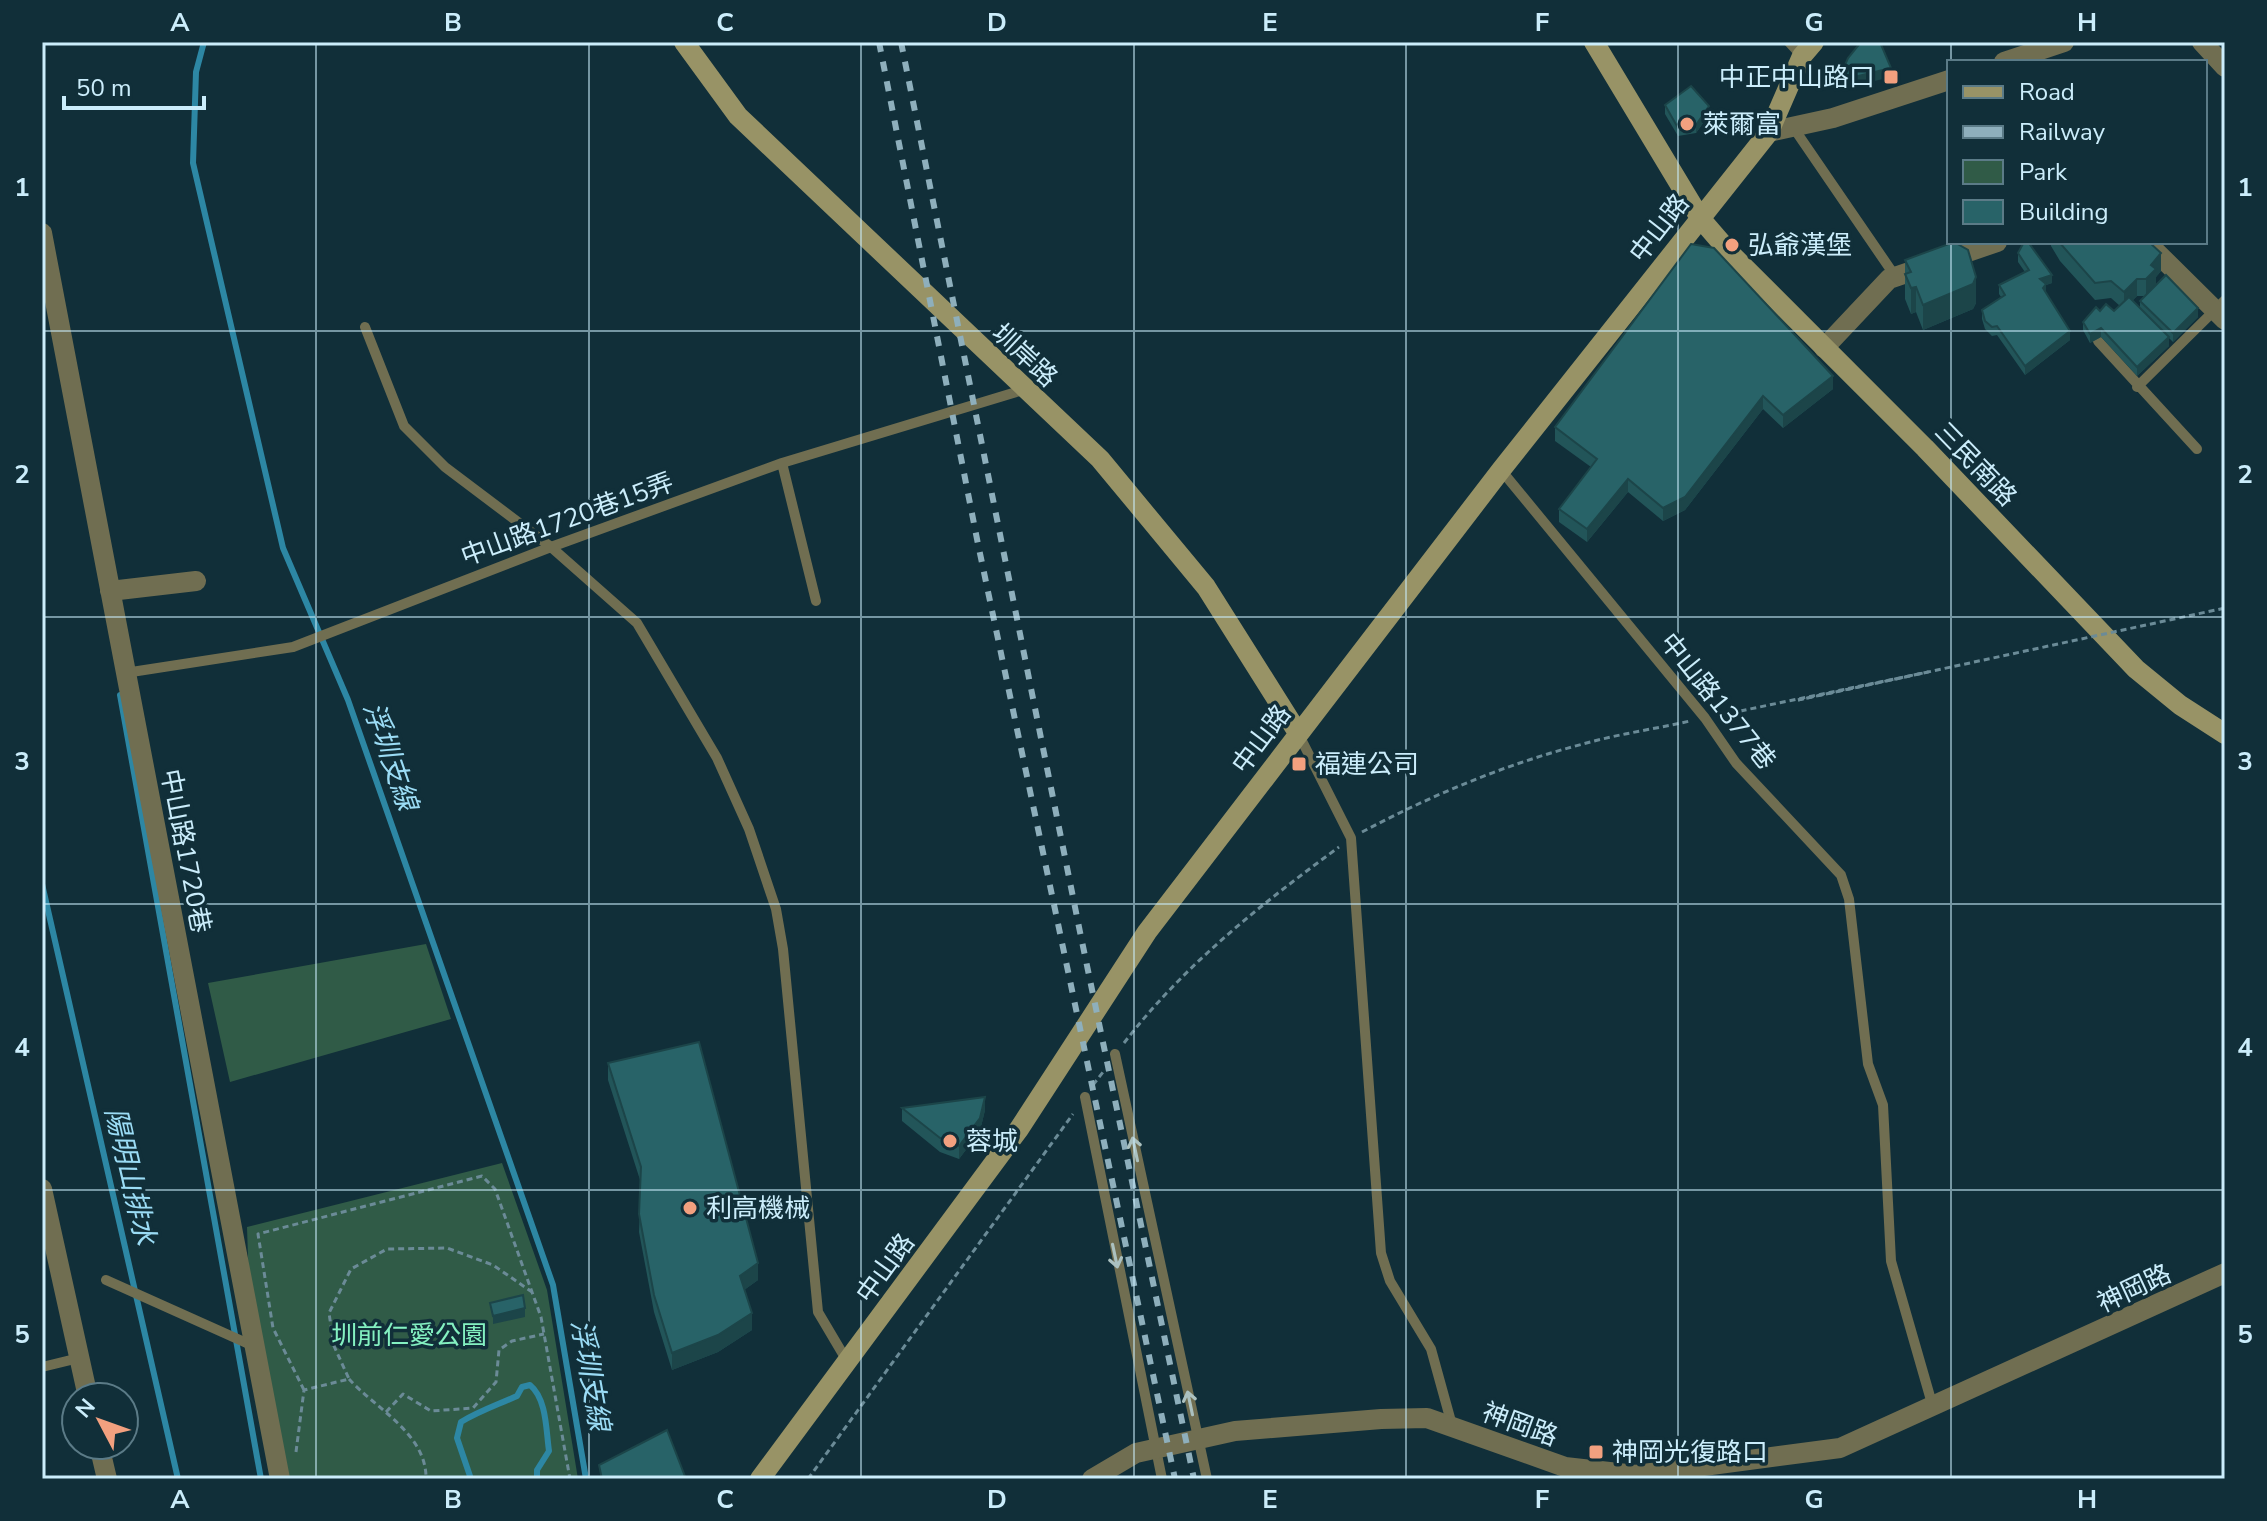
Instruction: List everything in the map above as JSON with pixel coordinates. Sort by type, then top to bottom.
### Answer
[{"type":"street","name":"圳岸路","points":[[684,42],[738,116],[1023,390],[1100,459],[1206,587],[1298,733]]},
{"type":"street","name":"三民南路","points":[[1594,42],[1700,218],[2136,669],[2180,705],[2225,734]]},
{"type":"street","points":[[2010,60],[2064,42]]},
{"type":"street","points":[[2202,42],[2225,67]]},
{"type":"street","name":"中山路","points":[[760,1479],[1019,1129],[1147,932],[1501,470],[1769,132],[1802,47]]},
{"type":"street","points":[[1769,132],[1833,118],[1947,81]]},
{"type":"street","name":"中山路1720巷","points":[[42,233],[235,1238],[247,1343],[280,1479]]},
{"type":"street","points":[[1824,348],[1895,276],[1991,244]]},
{"type":"street","points":[[2148,244],[2222,310]]},
{"type":"street","points":[[110,591],[196,581]]},
{"type":"street","points":[[42,1189],[84,1381]]},
{"type":"street","name":"神岡路","points":[[1092,1479],[1136,1453],[1198,1438],[1235,1431],[1381,1419],[1427,1418],[1564,1473],[1636,1475],[1840,1448],[2225,1273]]},
{"type":"lane","points":[[1793,127],[1895,276]]},
{"type":"lane","points":[[2137,387],[2222,310]]},
{"type":"lane","points":[[365,327],[404,426],[445,467],[551,547],[637,623],[717,758],[749,829],[776,909],[783,949],[818,1312],[848,1363]]},
{"type":"lane","points":[[2098,341],[2197,449]]},
{"type":"lane","name":"中山路1720巷15弄","points":[[125,673],[293,647],[551,547],[782,463],[1023,390]]},
{"type":"lane","points":[[782,463],[816,601]]},
{"type":"lane","name":"中山路1377巷","points":[[1501,470],[1705,718],[1736,763],[1841,875],[1849,899],[1868,1064],[1883,1105],[1891,1261],[1933,1407]]},
{"type":"lane","points":[[1298,733],[1351,838],[1381,1253],[1390,1281],[1431,1349],[1453,1427]]},
{"type":"lane","points":[[1115,1054],[1207,1479]]},
{"type":"lane","points":[[1085,1097],[1162,1479]]},
{"type":"lane","points":[[106,1280],[247,1343]]},
{"type":"lane","points":[[42,1367],[79,1358]]},
{"type":"path","points":[[1798,700],[2225,608]]},
{"type":"path","points":[[1733,713],[1928,672],[1798,700]]},
{"type":"path","points":[[808,1479],[1115,1054],[1183,974],[1247,918],[1351,838],[1415,804],[1513,766],[1584,743],[1705,718]]},
{"type":"path","points":[[295,1458],[304,1390],[273,1328],[258,1234],[482,1176],[495,1189],[532,1292],[544,1334],[570,1479]]},
{"type":"path","points":[[426,1479],[426,1466],[417,1445],[349,1379],[334,1346],[329,1313],[351,1269],[387,1249],[447,1248],[493,1265],[532,1292]]},
{"type":"path","points":[[386,1412],[403,1394],[431,1411],[473,1408],[496,1382],[499,1350],[512,1341],[544,1334]]},
{"type":"path","points":[[304,1390],[349,1379]]},
{"type":"green space","points":[[426,944],[451,1019],[230,1082],[208,983]]},
{"type":"green space","name":"圳前仁愛公園","points":[[502,1163],[547,1290],[578,1479],[280,1479],[251,1345],[247,1227]]},
{"type":"building","points":[[1861,42],[1880,42],[1891,68],[1838,81],[1848,58]]},
{"type":"building","name":"萊爾富","points":[[1691,86],[1709,106],[1696,125],[1678,128],[1665,105]]},
{"type":"building","points":[[1691,244],[1714,248],[1833,376],[1783,415],[1763,396],[1685,497],[1663,508],[1628,479],[1587,529],[1559,509],[1597,459],[1555,427]]},
{"type":"building","points":[[1949,244],[1958,244],[1968,250],[1976,277],[1973,284],[1923,305],[1916,287],[1911,288],[1905,274],[1911,272],[1905,260]]},
{"type":"building","points":[[2023,244],[2029,244],[2052,275],[2040,279],[2046,284],[2043,288],[2070,331],[2025,366],[1997,326],[1992,327],[1985,321],[1982,310],[2005,295],[1999,285],[2029,270],[2018,253]]},
{"type":"building","points":[[2061,244],[2151,244],[2161,253],[2151,265],[2156,269],[2146,279],[2137,279],[2124,292],[2111,281],[2095,283]]},
{"type":"building","points":[[2166,275],[2198,308],[2173,333],[2140,301]]},
{"type":"building","points":[[2129,297],[2169,337],[2137,367],[2101,328],[2090,334],[2083,322],[2096,307],[2100,311],[2106,304],[2114,311]]},
{"type":"building","name":"利高機械","points":[[699,1042],[758,1263],[740,1276],[752,1313],[718,1335],[672,1353],[654,1295],[639,1214],[641,1167],[608,1063]]},
{"type":"building","points":[[985,1097],[980,1118],[959,1146],[940,1138],[902,1108]]},
{"type":"building","points":[[523,1295],[525,1308],[493,1316],[490,1303]]},
{"type":"building","points":[[667,1430],[686,1479],[602,1479],[599,1465]]},
{"type":"waterway","name":"浮圳支線","points":[[204,42],[196,72],[193,163],[283,548],[348,700],[553,1285],[586,1479]]},
{"type":"waterway","points":[[120,695],[261,1479]]},
{"type":"waterway","name":"陽明山排水","points":[[42,884],[178,1479]]},
{"type":"waterway","points":[[471,1479],[457,1438],[461,1422],[517,1396],[522,1387],[530,1385],[543,1407],[549,1451],[537,1470],[537,1479]]},
{"type":"railway","points":[[879,42],[978,544],[1175,1479]]},
{"type":"railway","points":[[901,42],[1080,932],[1194,1479]]},
{"type":"place","name":"中正中山路口","points":[[1891,77]]},
{"type":"place","name":"萊爾富","points":[[1687,124]]},
{"type":"place","name":"弘爺漢堡","points":[[1732,245]]},
{"type":"place","name":"福連公司","points":[[1299,764]]},
{"type":"place","name":"蓉城","points":[[950,1141]]},
{"type":"place","name":"利高機械","points":[[690,1208]]},
{"type":"place","name":"神岡光復路口","points":[[1596,1452]]}]
